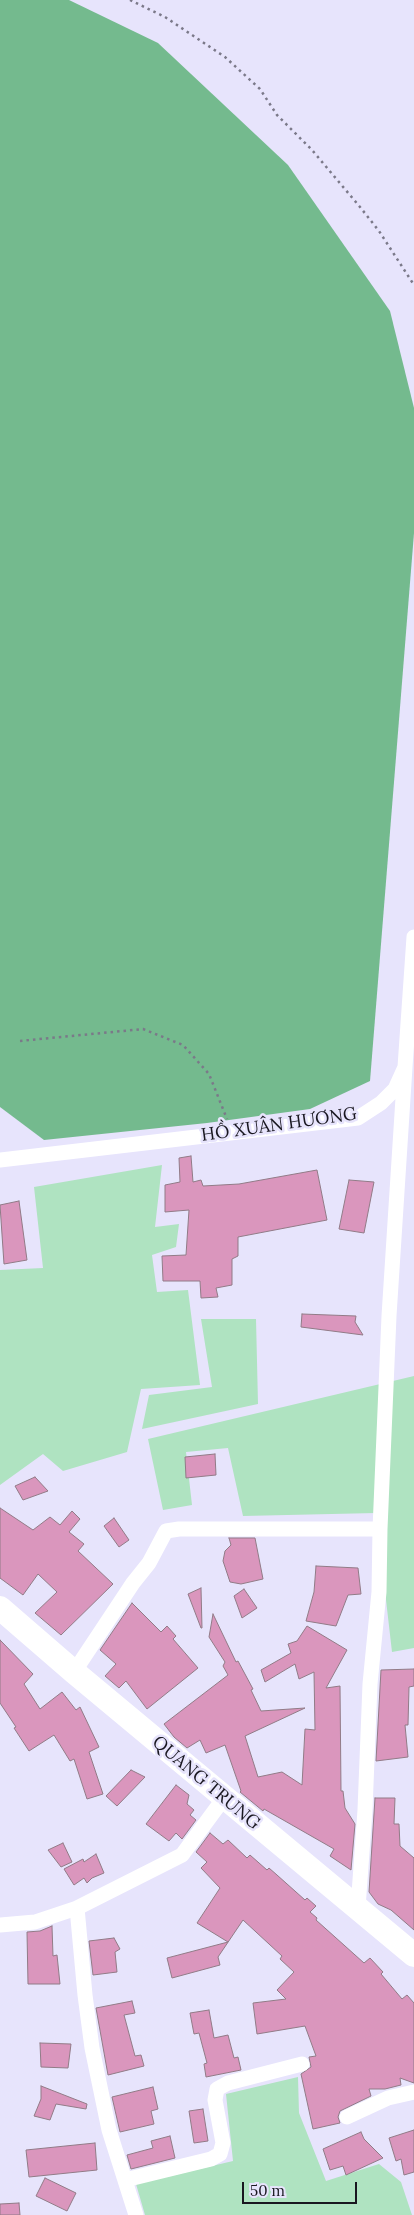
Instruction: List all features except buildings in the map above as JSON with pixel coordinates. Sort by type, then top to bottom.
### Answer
[{"type":"main road","name":"QUANG TRUNG","points":[[0,1608],[224,1798],[414,1955]]},
{"type":"street","name":"HỒ XUÂN HƯƠNG","points":[[0,1160],[358,1118],[381,1103],[395,1089],[405,1067],[414,937]]},
{"type":"street","points":[[358,1908],[365,1810],[370,1684],[379,1592],[388,1316],[407,1165],[405,1067]]},
{"type":"street","points":[[74,1672],[149,1563],[166,1531],[179,1528],[380,1529]]},
{"type":"street","points":[[0,1925],[35,1922],[77,1908],[182,1855],[224,1798]]},
{"type":"street","points":[[77,1908],[92,2048],[110,2130],[136,2215]]},
{"type":"street","points":[[125,2180],[211,2159],[220,2154],[223,2143],[215,2100],[218,2089],[228,2083],[302,2064]]},
{"type":"street","points":[[347,2116],[388,2098],[414,2092]]},
{"type":"path","points":[[130,0],[165,17],[225,57],[260,89],[278,115],[312,150],[379,231],[414,285]]},
{"type":"path","points":[[20,1041],[143,1029],[183,1045],[208,1074],[233,1132]]},
{"type":"green space","points":[[0,0],[69,0],[158,43],[288,165],[390,311],[414,408],[414,533],[370,1081],[310,1109],[207,1123],[44,1140],[0,1107]]},
{"type":"green space","points":[[162,1165],[155,1227],[179,1224],[176,1247],[152,1255],[157,1292],[188,1290],[200,1385],[141,1389],[127,1452],[63,1471],[43,1454],[0,1485],[0,1270],[43,1268],[34,1187]]},
{"type":"green space","points":[[201,1319],[256,1319],[258,1404],[142,1429],[149,1395],[212,1387]]},
{"type":"green space","points":[[414,1376],[414,1648],[392,1652],[376,1513],[243,1516],[228,1448],[186,1452],[192,1505],[163,1510],[148,1439]]},
{"type":"green space","points":[[298,2077],[299,2113],[326,2181],[379,2164],[401,2182],[412,2215],[145,2215],[136,2184],[233,2161],[226,2094]]}]
